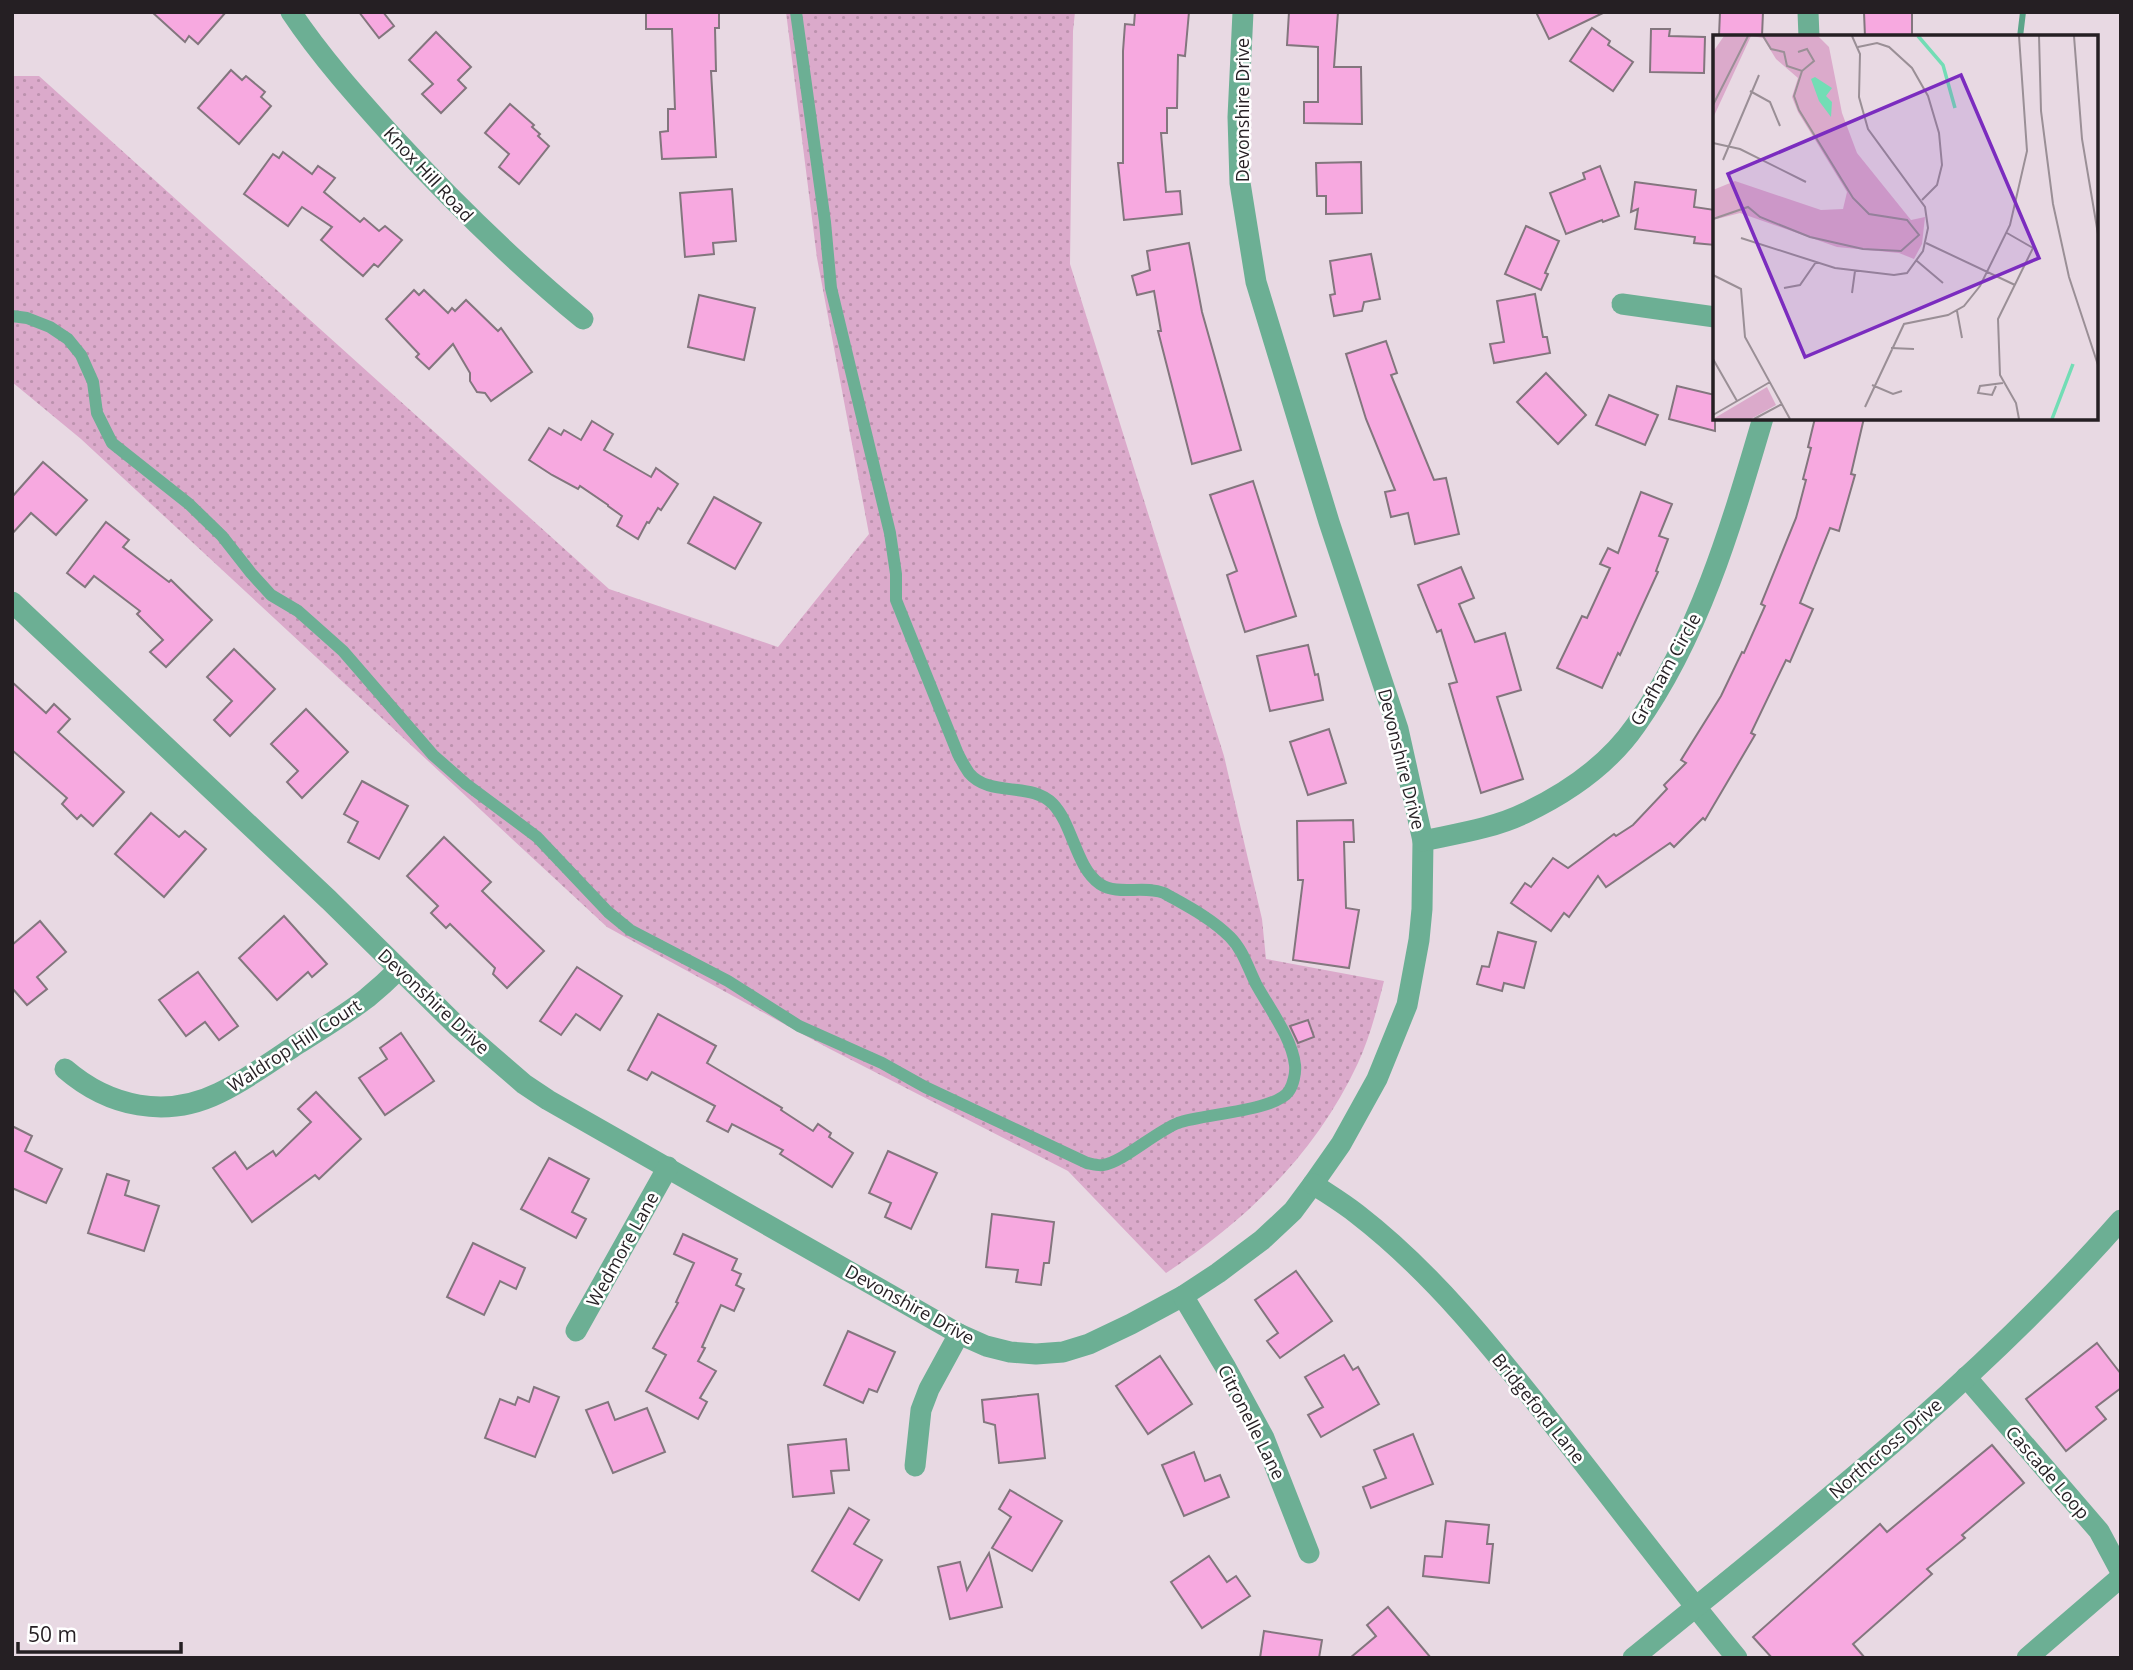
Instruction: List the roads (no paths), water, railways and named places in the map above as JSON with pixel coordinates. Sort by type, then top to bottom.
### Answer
[{"type":"street","name":"Knox Hill Road","points":[[291,12],[316,49],[434,182],[473,221],[583,319]]},
{"type":"street","name":"Devonshire Drive","points":[[12,602],[329,900],[457,1026],[524,1084],[548,1100],[959,1334],[986,1346],[1010,1352],[1063,1352],[1089,1344],[1121,1329],[1183,1296],[1218,1273],[1262,1240],[1293,1211],[1341,1144],[1377,1079],[1408,1005],[1419,940],[1423,841],[1398,729],[1329,522],[1256,282],[1240,183],[1238,117],[1243,12]]},
{"type":"street","points":[[1808,12],[1809,35]]},
{"type":"street","points":[[1622,304],[1713,317]]},
{"type":"street","name":"Grafham Circle","points":[[1423,841],[1467,832],[1523,815],[1590,774],[1636,726],[1687,638],[1713,574],[1762,420]]},
{"type":"street","name":"Waldrop Hill Court","points":[[65,1069],[82,1084],[128,1103],[158,1107],[180,1106],[198,1101],[255,1073],[366,999],[399,969]]},
{"type":"street","name":"Wedmore Lane","points":[[576,1331],[668,1167]]},
{"type":"street","name":"Bridgeford Lane","points":[[1313,1184],[1357,1214],[1385,1238],[1461,1312],[1737,1658]]},
{"type":"street","name":"Northcross Drive","points":[[1633,1658],[1851,1479],[1966,1377],[2022,1325],[2121,1220]]},
{"type":"street","name":"Citronelle Lane","points":[[1183,1296],[1264,1438],[1310,1553]]},
{"type":"street","points":[[915,1466],[921,1410],[929,1389],[959,1334]]},
{"type":"street","name":"Cascade Loop","points":[[1966,1377],[2099,1531],[2121,1575]]},
{"type":"street","points":[[2026,1658],[2121,1575]]},
{"type":"lane","points":[[12,316],[27,318],[50,327],[68,339],[81,355],[93,382],[97,413],[112,443],[214,528],[271,595],[298,611],[343,651],[433,755],[466,784],[537,836],[608,912],[630,930],[728,981],[799,1026],[882,1063],[925,1087],[1087,1163],[1103,1165],[1119,1158],[1163,1129],[1188,1119],[1274,1102],[1289,1091],[1295,1065],[1274,1014],[1231,938],[1214,922],[1164,893],[1156,890],[1119,889],[1099,883],[1090,874],[1053,804],[1038,794],[979,782],[969,772],[949,734],[896,600],[896,574],[890,533],[831,288],[825,222],[796,12]]},
{"type":"waterway","points":[[2020,35],[2023,12]]}]
